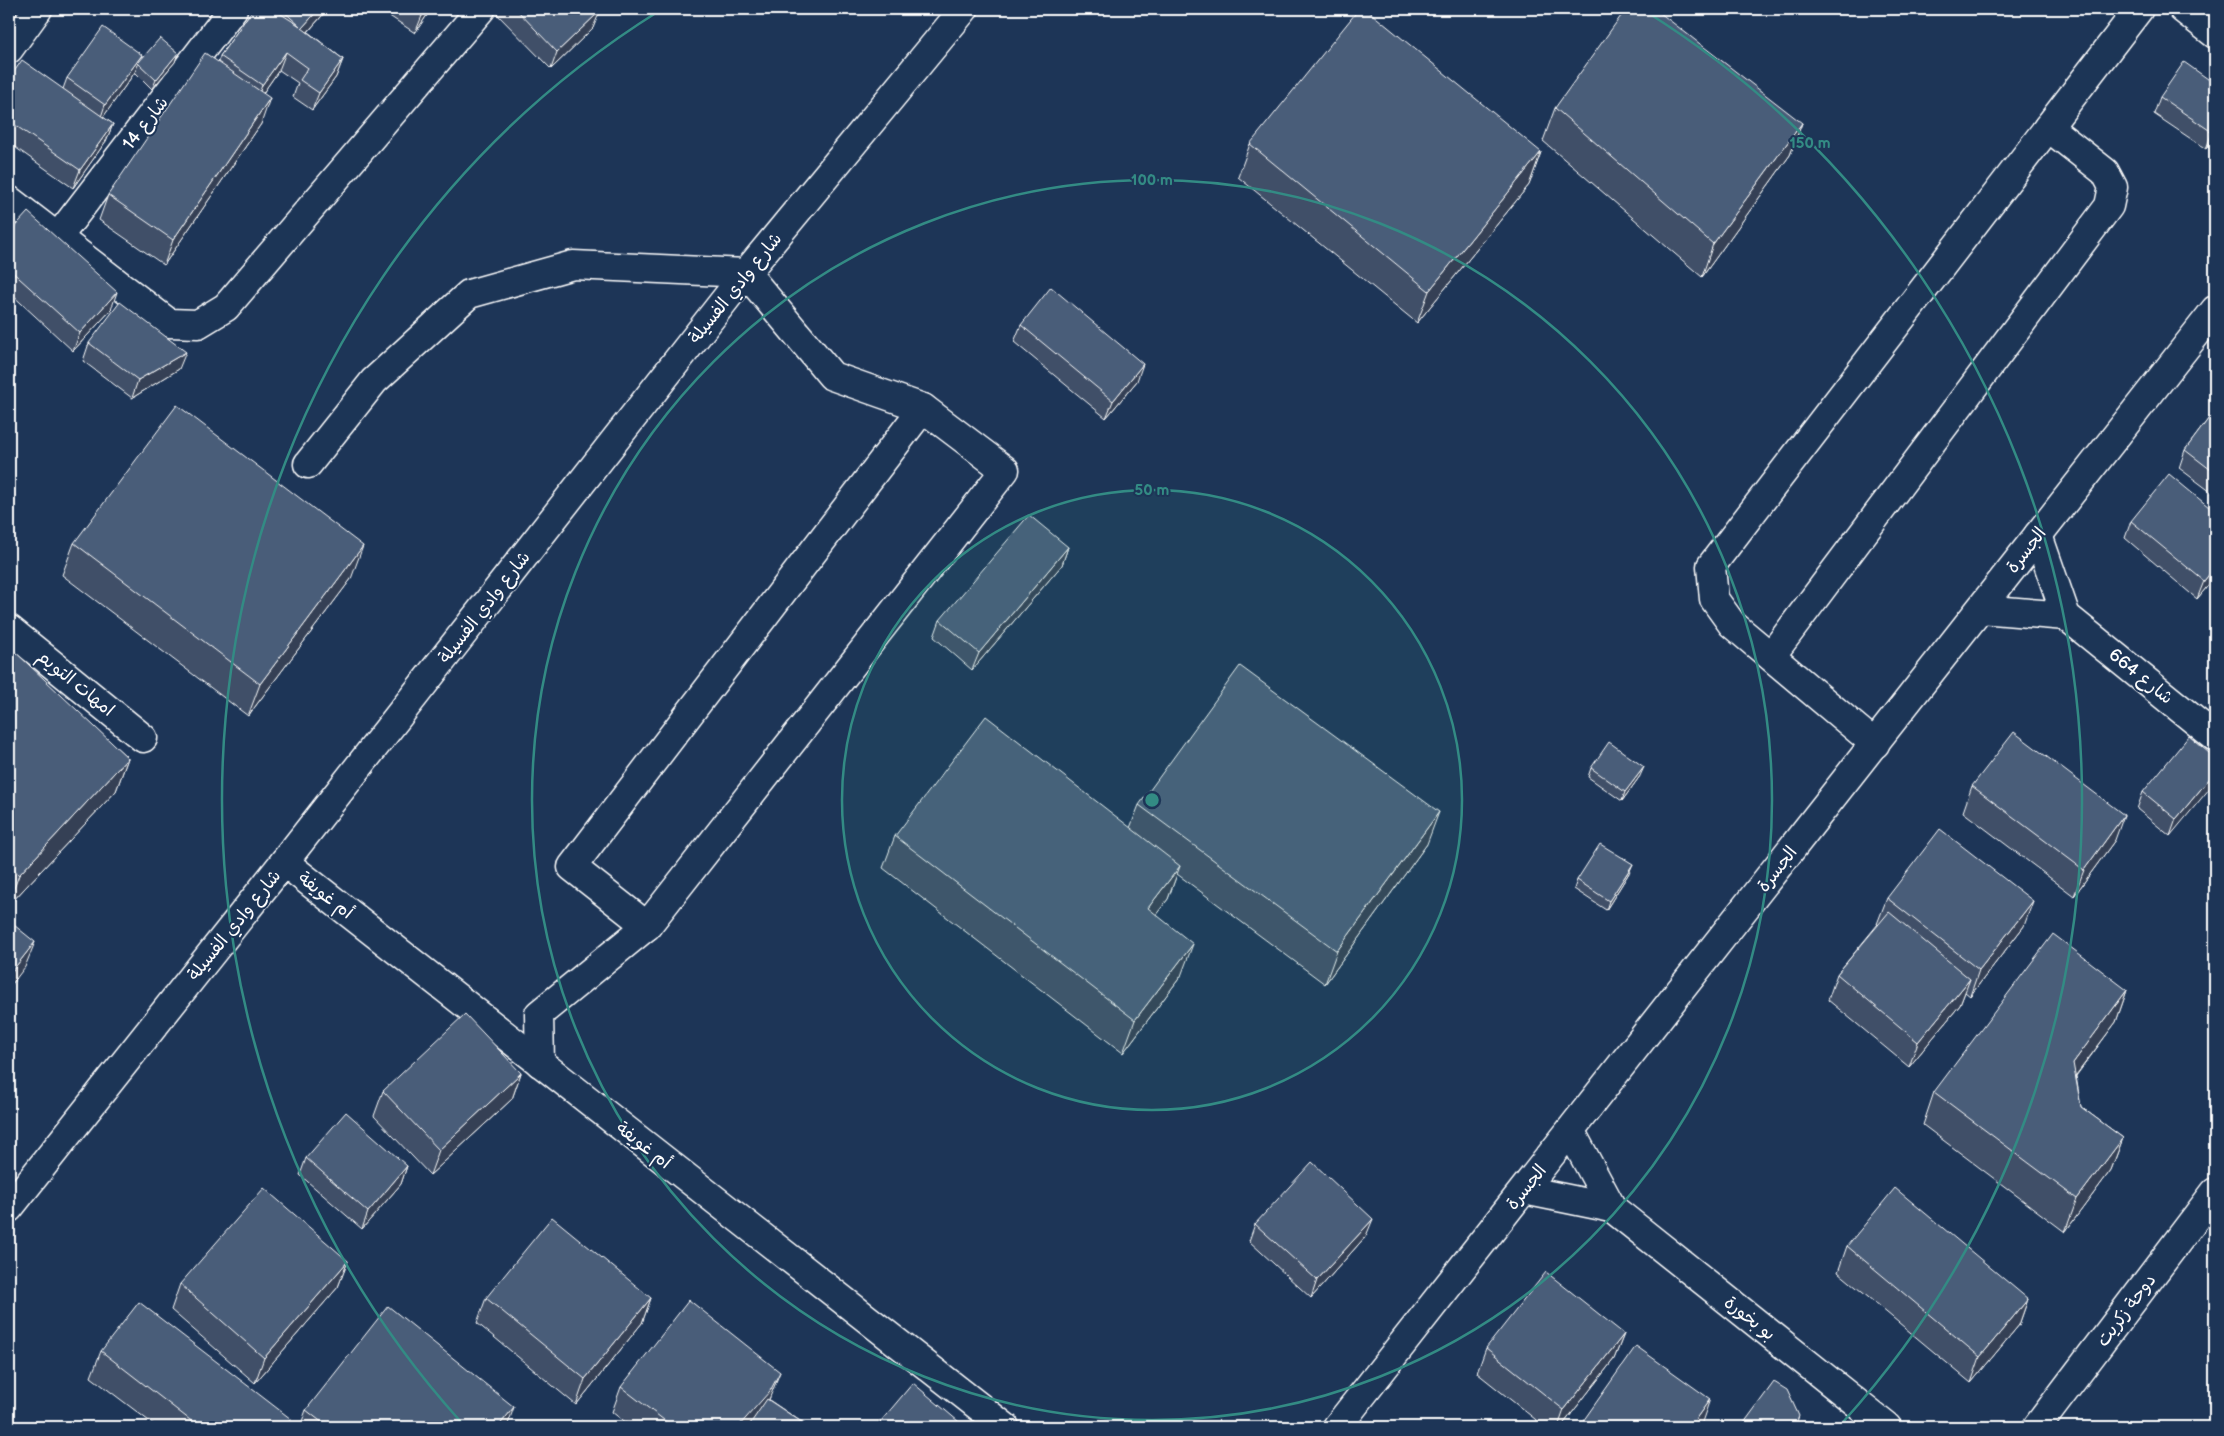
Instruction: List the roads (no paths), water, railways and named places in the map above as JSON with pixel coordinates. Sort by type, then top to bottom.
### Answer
[{"type":"street","points":[[9,49],[38,9]]},
{"type":"street","name":"شارع 14","points":[[58,237],[233,9]]},
{"type":"street","points":[[9,200],[169,323],[198,324],[226,307],[481,9]]},
{"type":"street","name":"شارع وادي الفسيلة","points":[[9,1208],[284,862],[746,273],[964,9]]},
{"type":"street","points":[[1875,744],[1732,624],[1714,600],[1711,566],[2139,9]]},
{"type":"street","points":[[2183,9],[2215,34]]},
{"type":"street","points":[[1771,656],[2109,206],[2113,187],[2105,172],[2048,127]]},
{"type":"street","points":[[308,464],[374,382],[469,294],[573,265],[746,273],[832,376],[923,408],[1004,470],[647,926],[539,1014],[540,1063]]},
{"type":"street","name":"الجسرة","points":[[1337,1427],[1571,1132],[2215,310]]},
{"type":"street","points":[[647,926],[572,867],[923,408]]},
{"type":"street","points":[[1981,609],[2066,616],[2038,534]]},
{"type":"street","name":"شارع 664","points":[[2066,616],[2215,737]]},
{"type":"street","name":"امهات التويم","points":[[9,629],[144,738]]},
{"type":"street","name":"أم غويفة","points":[[284,862],[1005,1427]]},
{"type":"street","name":"بو بخورة","points":[[1571,1132],[1612,1208],[1888,1427]]},
{"type":"street","name":"بو بخورة","points":[[1524,1190],[1612,1208]]},
{"type":"street","name":"دوحة زكريت","points":[[2037,1427],[2215,1192]]}]
